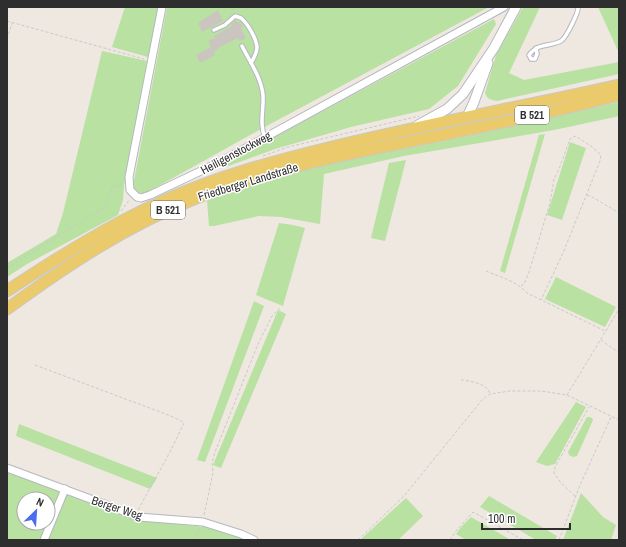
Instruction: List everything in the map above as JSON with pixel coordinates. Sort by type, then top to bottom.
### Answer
[{"type":"main road","name":"B 521","points":[[467,117],[619,85]]},
{"type":"main road","name":"B 521","points":[[445,135],[619,96]]},
{"type":"main road","name":"Friedberger Landstraße","points":[[7,291],[106,229],[186,191],[270,162],[416,127],[467,117]]},
{"type":"main road","points":[[445,135],[467,117]]},
{"type":"main road","name":"Friedberger Landstraße","points":[[7,309],[51,277],[115,236],[193,199],[246,180],[274,172],[335,157],[445,135]]},
{"type":"street","points":[[133,195],[128,183],[162,7]]},
{"type":"street","name":"Friedberger Landstraße","points":[[416,127],[447,109],[469,86],[494,48],[516,7]]},
{"type":"street","points":[[502,8],[504,13],[511,17]]},
{"type":"street","name":"Heiligenstockweg","points":[[133,195],[141,198],[150,195],[222,161],[502,8]]},
{"type":"street","name":"Friedberger Landstraße","points":[[467,117],[494,48]]},
{"type":"street","name":"Berger Weg","points":[[7,468],[135,515],[202,522],[241,534],[254,540]]},
{"type":"street","points":[[44,540],[65,489]]},
{"type":"lane","points":[[536,48],[560,41],[564,38],[576,17],[578,7]]},
{"type":"lane","points":[[214,30],[225,25],[235,16],[241,18],[253,35],[257,46],[256,53],[251,62]]},
{"type":"lane","points":[[242,46],[258,75],[263,95],[261,129],[265,138]]},
{"type":"path","points":[[7,22],[151,60]]},
{"type":"path","points":[[7,39],[12,23]]},
{"type":"path","points":[[258,158],[288,147],[422,115]]},
{"type":"path","points":[[521,286],[524,284],[529,272],[544,225],[554,179],[570,139],[575,136],[591,146],[601,155],[600,161],[563,253],[541,300]]},
{"type":"path","points":[[7,268],[104,207],[112,187],[128,183]]},
{"type":"path","points":[[586,194],[619,213]]},
{"type":"path","points":[[121,214],[121,210],[133,195]]},
{"type":"path","points":[[486,271],[521,286],[527,293],[605,331]]},
{"type":"path","points":[[194,540],[201,528],[213,473],[212,463],[215,452],[258,344],[272,316],[280,308]]},
{"type":"path","points":[[567,395],[619,309]]},
{"type":"path","points":[[600,340],[619,353]]},
{"type":"path","points":[[34,366],[152,408],[184,423],[170,452],[135,515]]},
{"type":"path","points":[[461,380],[473,382],[484,387],[490,394]]},
{"type":"path","points":[[358,540],[404,496],[482,400],[490,394],[510,391],[541,391],[567,395],[619,420]]},
{"type":"path","points":[[575,497],[554,473],[555,467],[590,406]]},
{"type":"path","points":[[559,540],[580,484],[611,416]]},
{"type":"path","points":[[450,540],[473,512],[523,540]]},
{"type":"green space","points":[[125,7],[159,7],[148,57],[112,47]]},
{"type":"green space","points":[[167,7],[489,7],[142,194],[137,193],[133,186]]},
{"type":"green space","points":[[523,7],[540,7],[509,73],[524,80],[619,62],[619,74],[497,101],[488,98],[485,93],[496,55]]},
{"type":"green space","points":[[598,7],[619,7],[619,53]]},
{"type":"green space","points":[[494,19],[496,24],[458,86],[429,109],[351,127],[275,149],[226,167],[225,164]]},
{"type":"green space","points":[[102,51],[147,61],[141,102],[124,185],[123,200],[118,215],[27,264],[7,277],[7,263],[56,234],[63,213]]},
{"type":"green space","points":[[619,102],[619,116],[615,117],[554,130],[404,156],[324,174],[320,224],[281,217],[259,216],[209,226],[207,200],[292,173],[323,165],[473,135]]},
{"type":"green space","points":[[545,134],[505,273],[500,271],[539,135]]},
{"type":"green space","points":[[570,142],[586,148],[562,220],[547,215]]},
{"type":"green space","points":[[406,160],[385,241],[371,238],[389,163]]},
{"type":"green space","points":[[279,223],[305,228],[283,306],[256,295]]},
{"type":"green space","points":[[556,277],[616,307],[605,327],[545,299]]},
{"type":"green space","points":[[254,301],[264,306],[205,462],[197,460]]},
{"type":"green space","points":[[278,310],[286,314],[221,468],[213,465]]},
{"type":"green space","points":[[576,402],[586,407],[555,464],[547,466],[536,462]]},
{"type":"green space","points":[[587,417],[592,418],[593,420],[577,456],[573,457],[569,455],[568,452]]},
{"type":"green space","points":[[19,424],[157,478],[150,489],[16,436]]},
{"type":"green space","points":[[7,471],[137,520],[205,527],[240,537],[245,540],[7,540]]},
{"type":"green space","points":[[581,493],[603,517],[616,525],[611,540],[563,540]]},
{"type":"green space","points":[[489,496],[557,536],[555,540],[536,540],[480,507]]},
{"type":"green space","points":[[406,498],[423,516],[398,540],[360,540]]},
{"type":"green space","points":[[471,517],[511,540],[466,540],[456,534]]},
{"type":"building","points":[[218,10],[223,21],[202,32],[198,23]]},
{"type":"building","points":[[236,20],[238,23],[240,22],[243,27],[241,28],[246,38],[240,41],[238,38],[220,47],[214,52],[215,55],[200,63],[196,55],[211,47],[208,41],[232,26],[231,24]]}]
